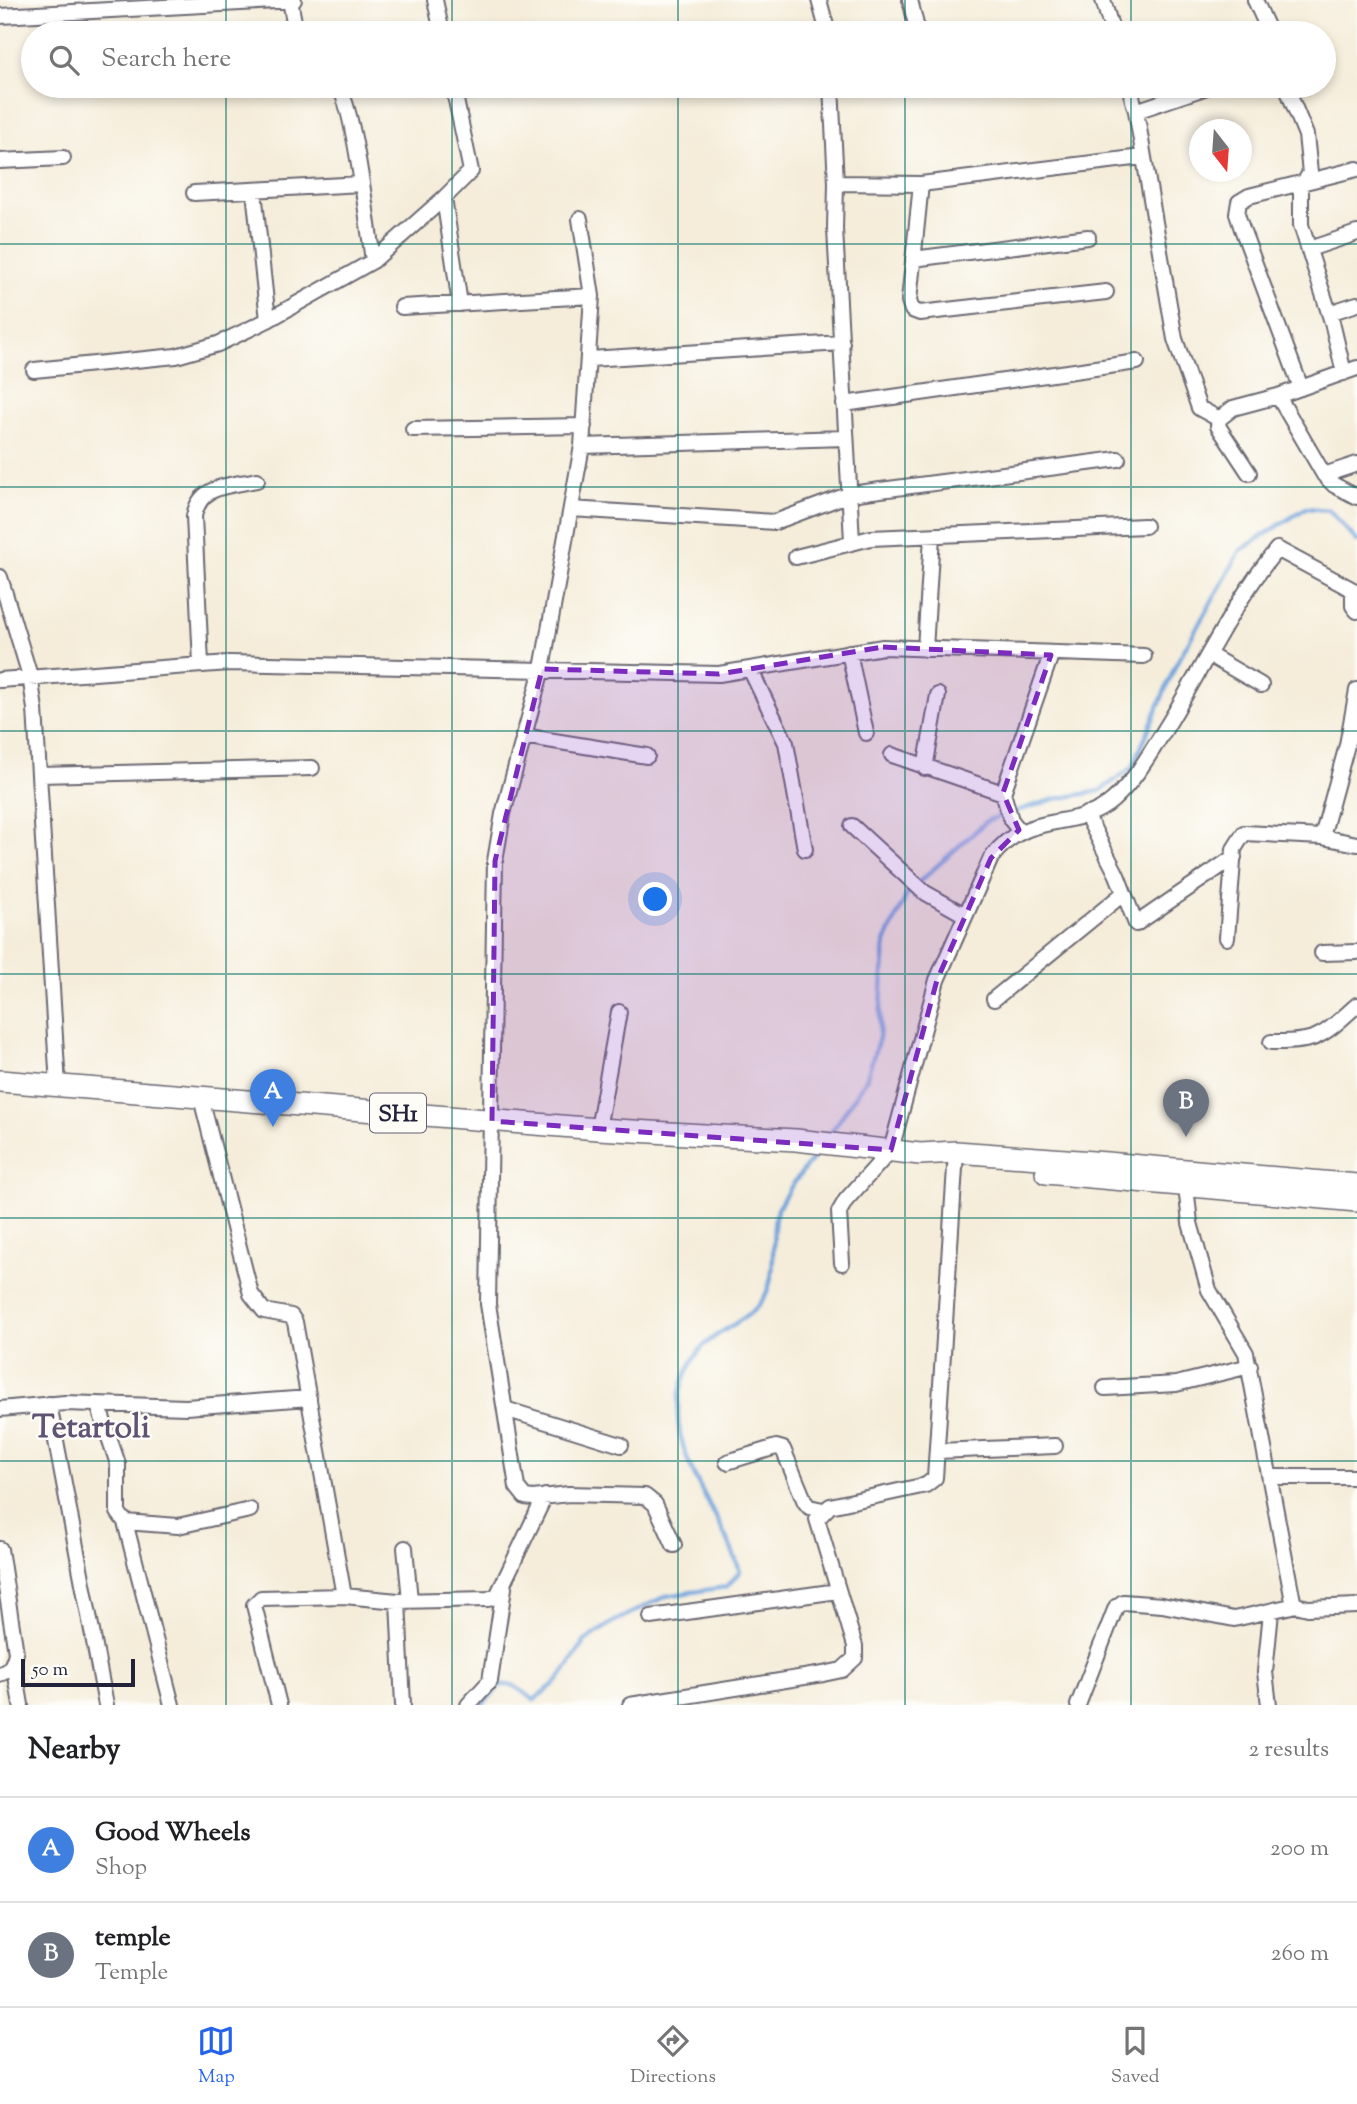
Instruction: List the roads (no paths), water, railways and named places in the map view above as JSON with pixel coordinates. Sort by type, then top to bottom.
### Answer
[{"type":"main road","name":"SH1","points":[[0,1081],[598,1129],[838,1143],[891,1150]]},
{"type":"main road","points":[[891,1150],[1186,1186],[1357,1201]]},
{"type":"main road","points":[[956,1159],[1357,1185]]},
{"type":"street","points":[[0,16],[292,0],[295,21]]},
{"type":"street","points":[[435,0],[439,21]]},
{"type":"street","points":[[819,0],[825,21]]},
{"type":"street","points":[[910,0],[915,21]]},
{"type":"street","points":[[1103,0],[1109,21]]},
{"type":"street","points":[[1255,0],[1265,21]]},
{"type":"street","points":[[345,98],[362,184],[373,261]]},
{"type":"street","points":[[33,370],[176,356],[218,344],[268,320],[373,261],[471,171],[456,98]]},
{"type":"street","points":[[832,98],[836,183],[835,229],[852,541]]},
{"type":"street","points":[[1132,98],[1175,339],[1199,408],[1219,419]]},
{"type":"street","points":[[1136,111],[1174,98]]},
{"type":"street","points":[[1249,473],[1218,426],[1219,419],[1233,408],[1351,371],[1301,225],[1301,187],[1310,173],[1306,135],[1291,98]]},
{"type":"street","points":[[836,183],[920,184],[1142,157]]},
{"type":"street","points":[[0,161],[63,158]]},
{"type":"street","points":[[1301,388],[1237,214],[1239,202],[1249,196],[1357,169]]},
{"type":"street","points":[[194,193],[362,184]]},
{"type":"street","points":[[920,184],[909,301],[912,310],[920,313],[1106,292]]},
{"type":"street","points":[[254,191],[268,320]]},
{"type":"street","points":[[444,198],[460,304]]},
{"type":"street","points":[[580,219],[592,296],[590,359],[582,446],[542,668],[523,736],[495,860],[488,1304],[517,1487],[525,1497],[645,1496],[655,1504],[674,1545]]},
{"type":"street","points":[[1309,249],[1357,233]]},
{"type":"street","points":[[913,259],[1087,237]]},
{"type":"street","points":[[402,307],[592,296]]},
{"type":"street","points":[[1329,313],[1357,304]]},
{"type":"street","points":[[590,359],[842,342]]},
{"type":"street","points":[[844,404],[1137,362]]},
{"type":"street","points":[[1278,396],[1324,475],[1334,485],[1357,498]]},
{"type":"street","points":[[413,429],[584,426]]},
{"type":"street","points":[[582,446],[846,438]]},
{"type":"street","points":[[570,509],[757,523],[783,519],[850,494],[1118,459]]},
{"type":"street","points":[[1324,475],[1357,464]]},
{"type":"street","points":[[201,664],[194,516],[197,502],[211,489],[257,480]]},
{"type":"street","points":[[796,557],[852,541],[1145,526]]},
{"type":"street","points":[[925,649],[932,536]]},
{"type":"street","points":[[842,1263],[839,1212],[891,1150],[937,980],[991,858],[1015,825],[1086,814],[1111,802],[1136,776],[1210,656],[1246,588],[1276,549],[1353,590],[1353,606],[1357,611]]},
{"type":"street","points":[[0,578],[30,676],[40,775],[58,1086]]},
{"type":"street","points":[[0,680],[201,664],[542,668],[719,674],[883,647],[1051,655],[1144,656]]},
{"type":"street","points":[[849,652],[866,733]]},
{"type":"street","points":[[1015,825],[1004,797],[1051,655]]},
{"type":"street","points":[[1210,656],[1261,685]]},
{"type":"street","points":[[750,668],[786,743],[805,849]]},
{"type":"street","points":[[1322,837],[1347,745],[1357,690]]},
{"type":"street","points":[[925,768],[938,695]]},
{"type":"street","points":[[523,736],[647,755]]},
{"type":"street","points":[[892,755],[1004,797]]},
{"type":"street","points":[[40,775],[312,768]]},
{"type":"street","points":[[1086,814],[1136,923],[1234,857]]},
{"type":"street","points":[[852,826],[913,879],[924,892],[965,915]]},
{"type":"street","points":[[1227,938],[1234,857],[1238,837],[1244,832],[1322,837],[1357,844]]},
{"type":"street","points":[[994,999],[1124,893]]},
{"type":"street","points":[[1322,953],[1357,952]]},
{"type":"street","points":[[1271,1042],[1313,1040],[1357,1005]]},
{"type":"street","points":[[598,1129],[619,1012]]},
{"type":"street","points":[[201,1098],[251,1294],[264,1311],[291,1316],[295,1322],[344,1596]]},
{"type":"street","points":[[630,1705],[823,1674],[850,1665],[855,1658],[855,1646],[818,1530],[817,1519],[823,1510],[838,1503],[926,1485],[935,1478],[942,1330],[956,1159]]},
{"type":"street","points":[[1186,1186],[1191,1223],[1209,1290],[1241,1341],[1250,1366],[1272,1478],[1284,1565],[1296,1605]]},
{"type":"street","points":[[1105,1388],[1175,1384],[1250,1366]]},
{"type":"street","points":[[0,1409],[49,1404],[186,1407],[309,1398]]},
{"type":"street","points":[[49,1404],[106,1705]]},
{"type":"street","points":[[98,1405],[118,1464],[118,1512],[125,1522],[172,1705]]},
{"type":"street","points":[[505,1409],[621,1445]]},
{"type":"street","points":[[938,1451],[1055,1446]]},
{"type":"street","points":[[727,1462],[776,1447],[783,1449],[805,1502],[809,1507],[823,1510]]},
{"type":"street","points":[[1272,1478],[1357,1477]]},
{"type":"street","points":[[279,1705],[254,1605],[261,1598],[344,1596],[404,1601],[488,1599],[497,1596],[545,1496]]},
{"type":"street","points":[[125,1522],[178,1526],[250,1510]]},
{"type":"street","points":[[403,1705],[405,1548]]},
{"type":"street","points":[[0,1549],[16,1653],[8,1671],[0,1674]]},
{"type":"street","points":[[468,1705],[491,1681],[503,1588]]},
{"type":"street","points":[[651,1617],[838,1591]]},
{"type":"street","points":[[1078,1705],[1116,1607],[1123,1602],[1162,1605],[1234,1619],[1296,1605],[1308,1608],[1357,1606]]},
{"type":"street","points":[[1269,1705],[1265,1672],[1271,1612]]},
{"type":"street","points":[[13,1664],[21,1705]]},
{"type":"waterway","points":[[828,1137],[866,1080],[879,1038],[885,942],[908,892],[988,820],[1055,799],[1100,791],[1133,767],[1176,664],[1241,550],[1306,508],[1329,510],[1357,541]]},
{"type":"waterway","points":[[482,1705],[501,1685],[513,1685],[534,1700],[558,1681],[585,1641],[613,1622],[666,1596],[726,1587],[740,1572],[730,1545],[690,1465],[681,1438],[678,1411],[682,1383],[704,1345],[751,1313],[765,1296],[771,1277],[777,1210],[787,1192],[819,1150]]},
{"type":"place","name":"Good Wheels","points":[[273,1127]]},
{"type":"place","name":"temple","points":[[1186,1137]]},
{"type":"district","name":"Tetartoli","points":[[91,1426]]}]
